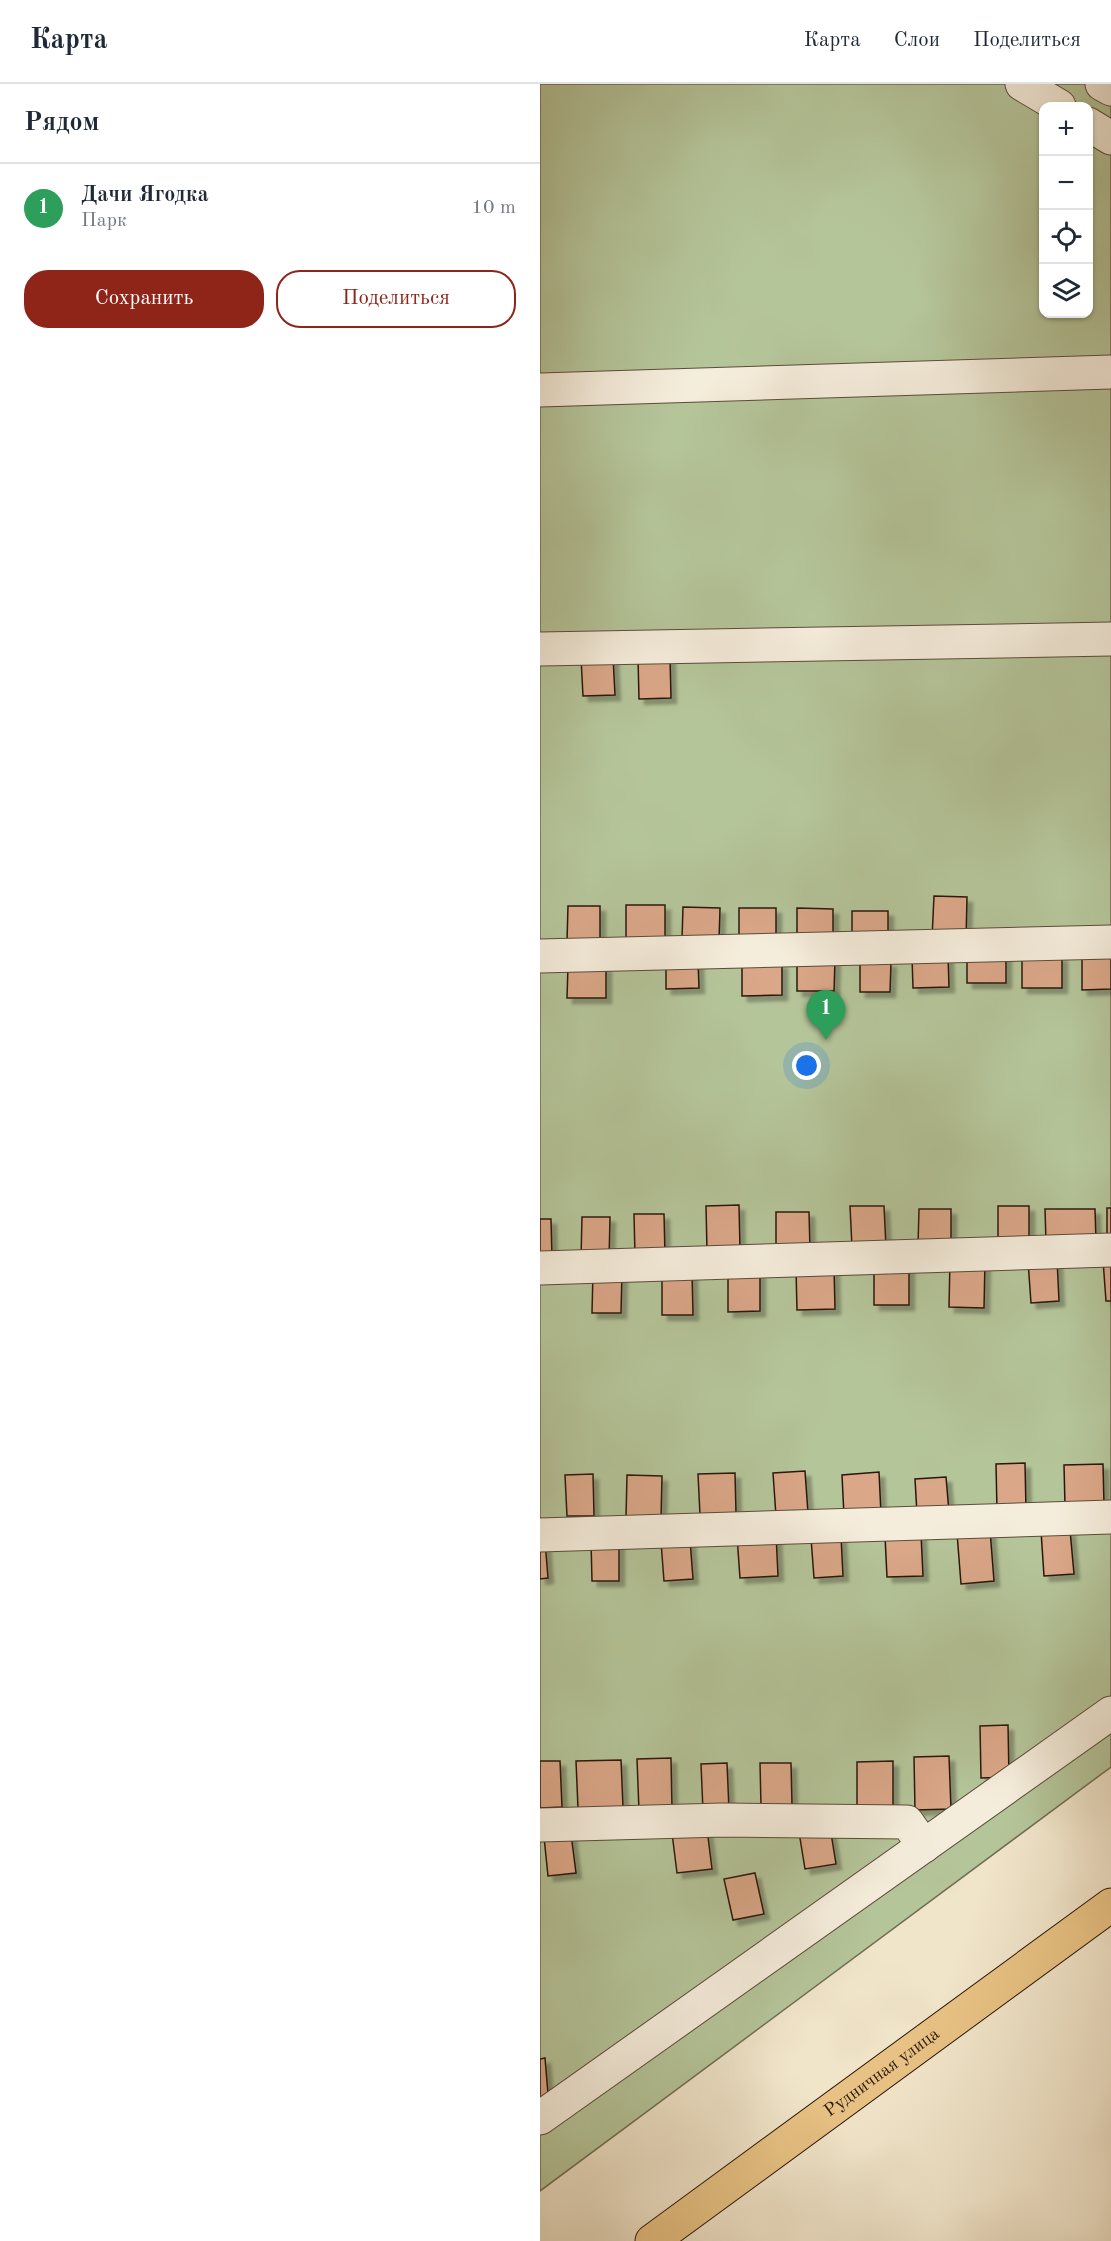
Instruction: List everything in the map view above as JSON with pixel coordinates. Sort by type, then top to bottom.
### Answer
[{"type":"highway","name":"Рудничная улица","points":[[652,2241],[1111,1905]]},
{"type":"street","points":[[1022,84],[1052,102]]},
{"type":"street","points":[[1102,84],[1111,89]]},
{"type":"street","points":[[1093,127],[1111,138]]},
{"type":"street","points":[[540,390],[1111,372]]},
{"type":"street","points":[[540,649],[1111,639]]},
{"type":"street","points":[[540,956],[1111,942]]},
{"type":"street","points":[[540,1268],[1111,1250]]},
{"type":"street","points":[[540,1535],[1111,1517]]},
{"type":"street","points":[[540,2118],[1111,1713]]},
{"type":"street","points":[[540,1825],[723,1820],[907,1822],[924,1846]]},
{"type":"green space","points":[[540,84],[1107,84],[1111,87],[1111,1767],[540,2191]]},
{"type":"building","points":[[613,657],[615,695],[583,696],[581,658]]},
{"type":"building","points":[[638,658],[670,658],[671,698],[639,699]]},
{"type":"building","points":[[934,896],[967,897],[966,939],[932,938]]},
{"type":"building","points":[[626,905],[665,905],[665,941],[626,941]]},
{"type":"building","points":[[568,906],[600,906],[600,943],[567,942]]},
{"type":"building","points":[[683,907],[720,908],[719,940],[682,939]]},
{"type":"building","points":[[739,908],[776,908],[776,937],[739,937]]},
{"type":"building","points":[[797,908],[833,909],[833,940],[797,940]]},
{"type":"building","points":[[852,911],[888,911],[888,937],[852,937]]},
{"type":"building","points":[[1006,953],[1006,983],[967,983],[967,954]]},
{"type":"building","points":[[948,956],[949,987],[913,988],[912,957]]},
{"type":"building","points":[[1022,956],[1062,956],[1062,988],[1022,988]]},
{"type":"building","points":[[1111,958],[1111,989],[1082,990],[1082,959]]},
{"type":"building","points":[[797,959],[835,960],[834,991],[797,991]]},
{"type":"building","points":[[698,961],[699,988],[666,989],[666,962]]},
{"type":"building","points":[[860,962],[891,962],[890,992],[860,992]]},
{"type":"building","points":[[782,963],[782,995],[742,996],[742,964]]},
{"type":"building","points":[[568,966],[606,966],[606,998],[567,998]]},
{"type":"building","points":[[739,1205],[740,1250],[707,1251],[706,1206]]},
{"type":"building","points":[[850,1206],[884,1206],[886,1247],[852,1247]]},
{"type":"building","points":[[998,1206],[1029,1206],[1029,1242],[998,1242]]},
{"type":"building","points":[[1107,1208],[1111,1208],[1111,1243],[1107,1243]]},
{"type":"building","points":[[919,1209],[951,1209],[951,1245],[918,1245]]},
{"type":"building","points":[[1045,1209],[1095,1209],[1096,1242],[1046,1242]]},
{"type":"building","points":[[776,1212],[809,1212],[810,1250],[776,1250]]},
{"type":"building","points":[[634,1214],[664,1214],[665,1255],[635,1256]]},
{"type":"building","points":[[582,1217],[610,1217],[609,1259],[581,1259]]},
{"type":"building","points":[[540,1219],[551,1219],[552,1259],[540,1259]]},
{"type":"building","points":[[1057,1259],[1059,1301],[1031,1303],[1028,1261]]},
{"type":"building","points":[[1111,1259],[1111,1301],[1106,1301],[1103,1260]]},
{"type":"building","points":[[950,1260],[985,1261],[984,1308],[949,1307]]},
{"type":"building","points":[[874,1263],[909,1264],[909,1305],[874,1305]]},
{"type":"building","points":[[834,1268],[835,1309],[797,1310],[796,1269]]},
{"type":"building","points":[[593,1272],[622,1272],[621,1313],[592,1313]]},
{"type":"building","points":[[692,1272],[693,1315],[662,1315],[662,1273]]},
{"type":"building","points":[[728,1272],[760,1272],[760,1311],[728,1312]]},
{"type":"building","points":[[1025,1463],[1026,1511],[997,1511],[996,1464]]},
{"type":"building","points":[[1103,1464],[1104,1505],[1065,1506],[1064,1465]]},
{"type":"building","points":[[805,1471],[808,1513],[776,1516],[773,1473]]},
{"type":"building","points":[[879,1472],[881,1514],[844,1516],[842,1475]]},
{"type":"building","points":[[735,1473],[736,1514],[700,1515],[698,1474]]},
{"type":"building","points":[[593,1474],[594,1516],[567,1516],[565,1475]]},
{"type":"building","points":[[627,1475],[662,1476],[661,1518],[626,1517]]},
{"type":"building","points":[[946,1477],[949,1512],[917,1514],[915,1479]]},
{"type":"building","points":[[990,1530],[994,1581],[961,1584],[957,1533]]},
{"type":"building","points":[[1070,1530],[1074,1574],[1044,1576],[1041,1531]]},
{"type":"building","points":[[776,1534],[778,1576],[740,1578],[737,1536]]},
{"type":"building","points":[[921,1534],[923,1576],[887,1577],[885,1536]]},
{"type":"building","points":[[841,1536],[843,1576],[814,1578],[811,1538]]},
{"type":"building","points":[[619,1540],[619,1581],[592,1581],[591,1541]]},
{"type":"building","points":[[690,1540],[693,1579],[664,1581],[661,1542]]},
{"type":"building","points":[[545,1541],[548,1578],[540,1579],[540,1542]]},
{"type":"building","points":[[1008,1725],[1009,1777],[981,1778],[980,1726]]},
{"type":"building","points":[[949,1756],[951,1809],[915,1810],[914,1757]]},
{"type":"building","points":[[671,1758],[672,1810],[639,1811],[637,1759]]},
{"type":"building","points":[[621,1760],[623,1807],[578,1808],[576,1761]]},
{"type":"building","points":[[540,1761],[560,1761],[562,1807],[540,1808]]},
{"type":"building","points":[[893,1761],[893,1810],[857,1810],[857,1762]]},
{"type":"building","points":[[727,1763],[729,1810],[703,1811],[701,1764]]},
{"type":"building","points":[[760,1763],[791,1763],[792,1805],[761,1806]]},
{"type":"building","points":[[830,1827],[836,1864],[805,1869],[799,1832]]},
{"type":"building","points":[[707,1829],[712,1869],[677,1873],[672,1833]]},
{"type":"building","points":[[571,1834],[576,1873],[548,1876],[544,1837]]},
{"type":"building","points":[[755,1873],[764,1914],[733,1920],[724,1879]]},
{"type":"building","points":[[545,2058],[549,2106],[540,2107],[540,2059]]},
{"type":"place","name":"Дачи Ягодка","points":[[826,1040]]}]
